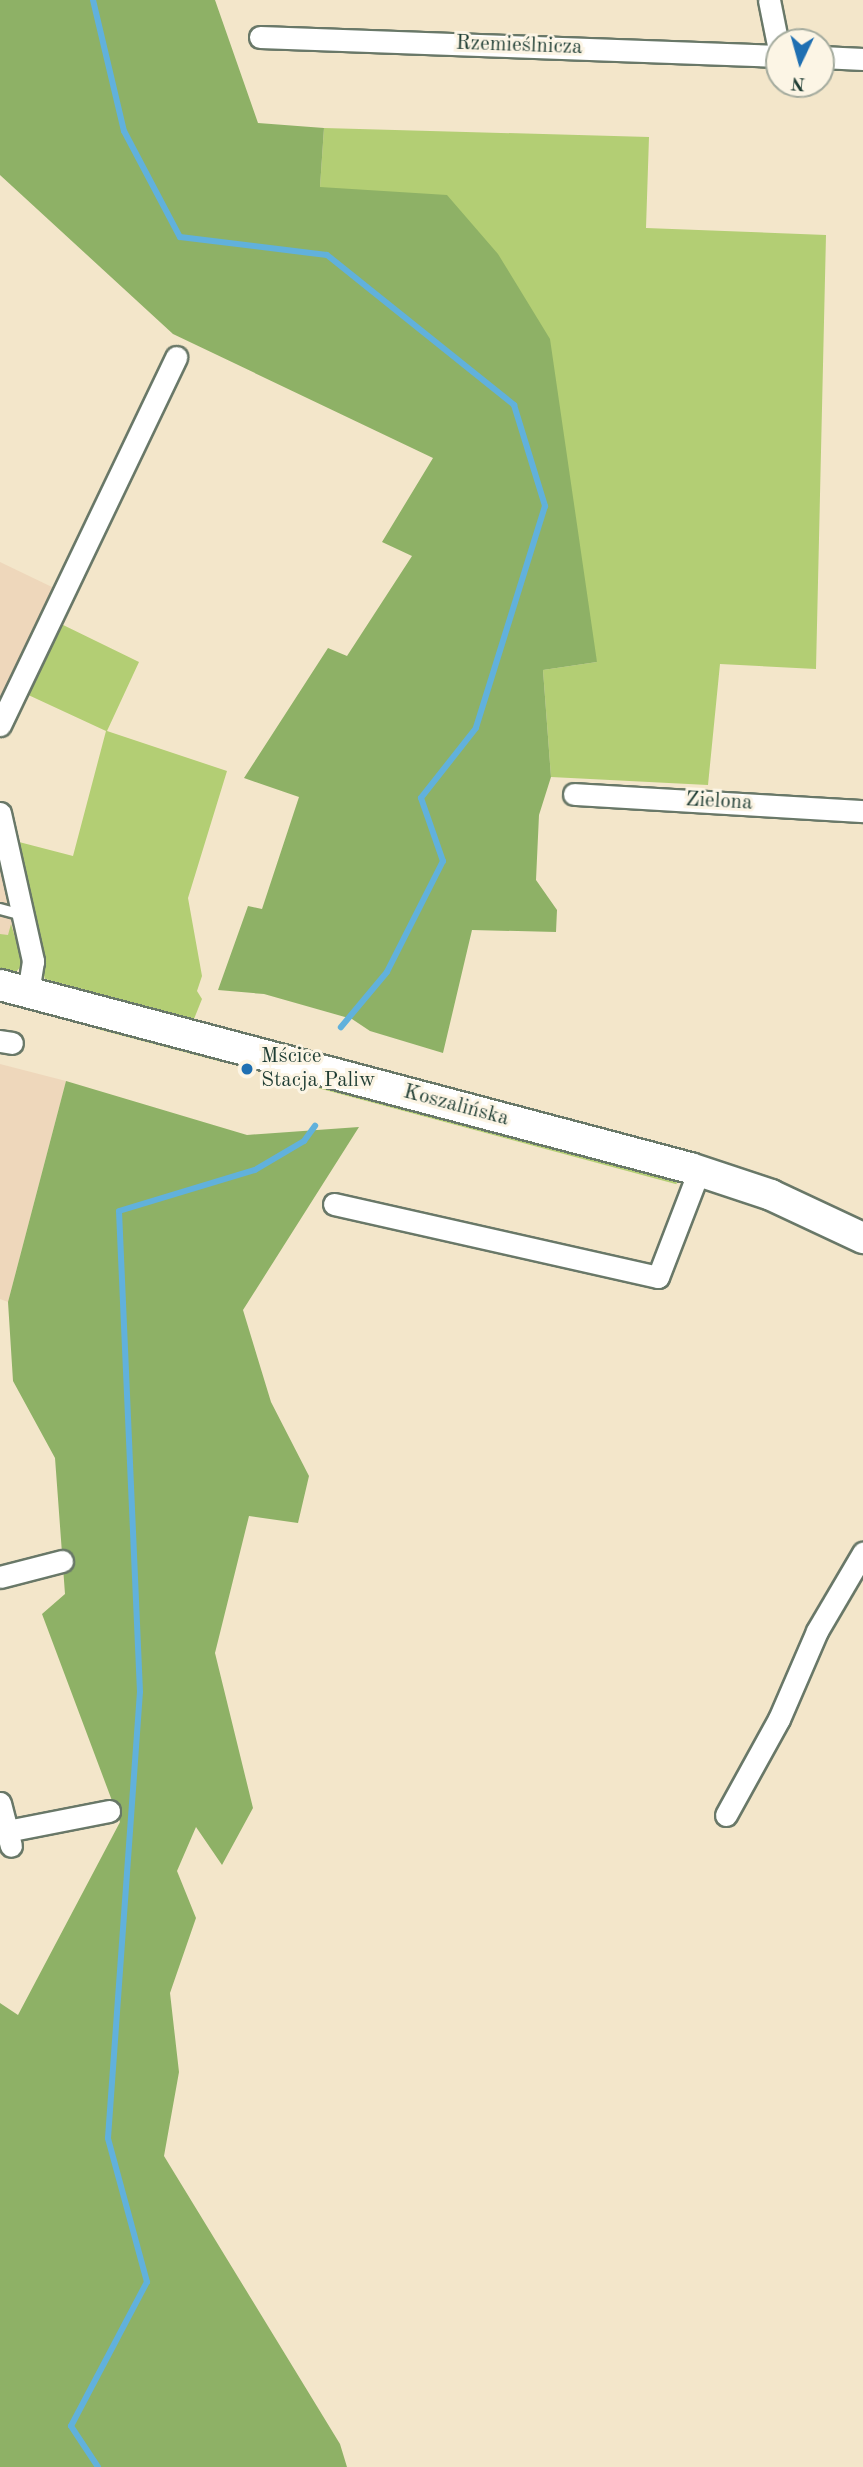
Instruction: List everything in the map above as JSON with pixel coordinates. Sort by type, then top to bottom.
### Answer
[{"type":"main road","name":"Koszalińska","points":[[14,989],[699,1171],[780,1199],[863,1238]]},
{"type":"street","points":[[769,0],[775,28]]},
{"type":"street","name":"Rzemieślnicza","points":[[260,37],[765,55]]},
{"type":"street","points":[[835,58],[863,59]]},
{"type":"street","points":[[0,725],[176,357]]},
{"type":"street","name":"Zielona","points":[[574,794],[863,811]]},
{"type":"street","points":[[0,813],[33,961],[14,989]]},
{"type":"street","points":[[334,1204],[658,1277],[699,1171]]},
{"type":"street","points":[[726,1815],[779,1719],[817,1631],[862,1558]]},
{"type":"street","points":[[0,1577],[62,1561]]},
{"type":"street","points":[[0,1803],[9,1838],[109,1811]]},
{"type":"lane","points":[[0,909],[23,915]]},
{"type":"shaded area","points":[[0,562],[54,588],[0,704]]},
{"type":"shaded area","points":[[0,868],[22,958],[0,952]]},
{"type":"shaded area","points":[[0,1064],[66,1081],[8,1302],[0,1299]]},
{"type":"green space","points":[[0,0],[215,0],[258,123],[324,128],[320,187],[447,195],[498,254],[550,339],[597,662],[543,670],[551,777],[539,815],[536,880],[557,910],[556,932],[472,930],[443,1053],[370,1031],[352,1019],[264,994],[218,990],[248,906],[262,909],[299,797],[244,778],[328,648],[347,656],[412,556],[382,542],[433,458],[173,334],[0,175]]},
{"type":"green space","points":[[324,128],[649,137],[646,228],[826,235],[816,669],[720,664],[708,785],[551,777],[543,670],[597,662],[320,187]]},
{"type":"green space","points":[[57,622],[139,662],[107,731],[227,771],[188,898],[202,976],[197,991],[202,999],[194,1019],[182,1022],[111,1004],[112,997],[45,979],[8,822],[13,820],[19,842],[73,856],[106,731],[24,693]]},
{"type":"green space","points":[[11,924],[23,964],[16,972],[0,968],[0,934],[8,935]]},
{"type":"green space","points":[[99,1023],[223,1057],[222,1062],[97,1029]]},
{"type":"green space","points":[[281,1072],[678,1178],[676,1184],[279,1078]]},
{"type":"green space","points":[[66,1081],[247,1135],[359,1127],[243,1310],[271,1402],[309,1476],[298,1523],[249,1516],[215,1653],[253,1808],[222,1865],[196,1827],[177,1871],[196,1918],[170,1993],[179,2072],[164,2156],[340,2444],[347,2467],[0,2467],[0,2003],[18,2015],[120,1822],[42,1614],[65,1594],[55,1458],[13,1381],[8,1302]]},
{"type":"waterway","points":[[93,0],[124,131],[180,237],[327,255],[514,405],[545,506],[476,728],[421,798],[443,861],[387,972],[341,1027]]},
{"type":"waterway","points":[[98,2467],[71,2426],[147,2282],[108,2138],[140,1692],[119,1211],[255,1170],[304,1141],[315,1126]]},
{"type":"place","name":"Mścice Stacja Paliw","points":[[247,1069]]}]
